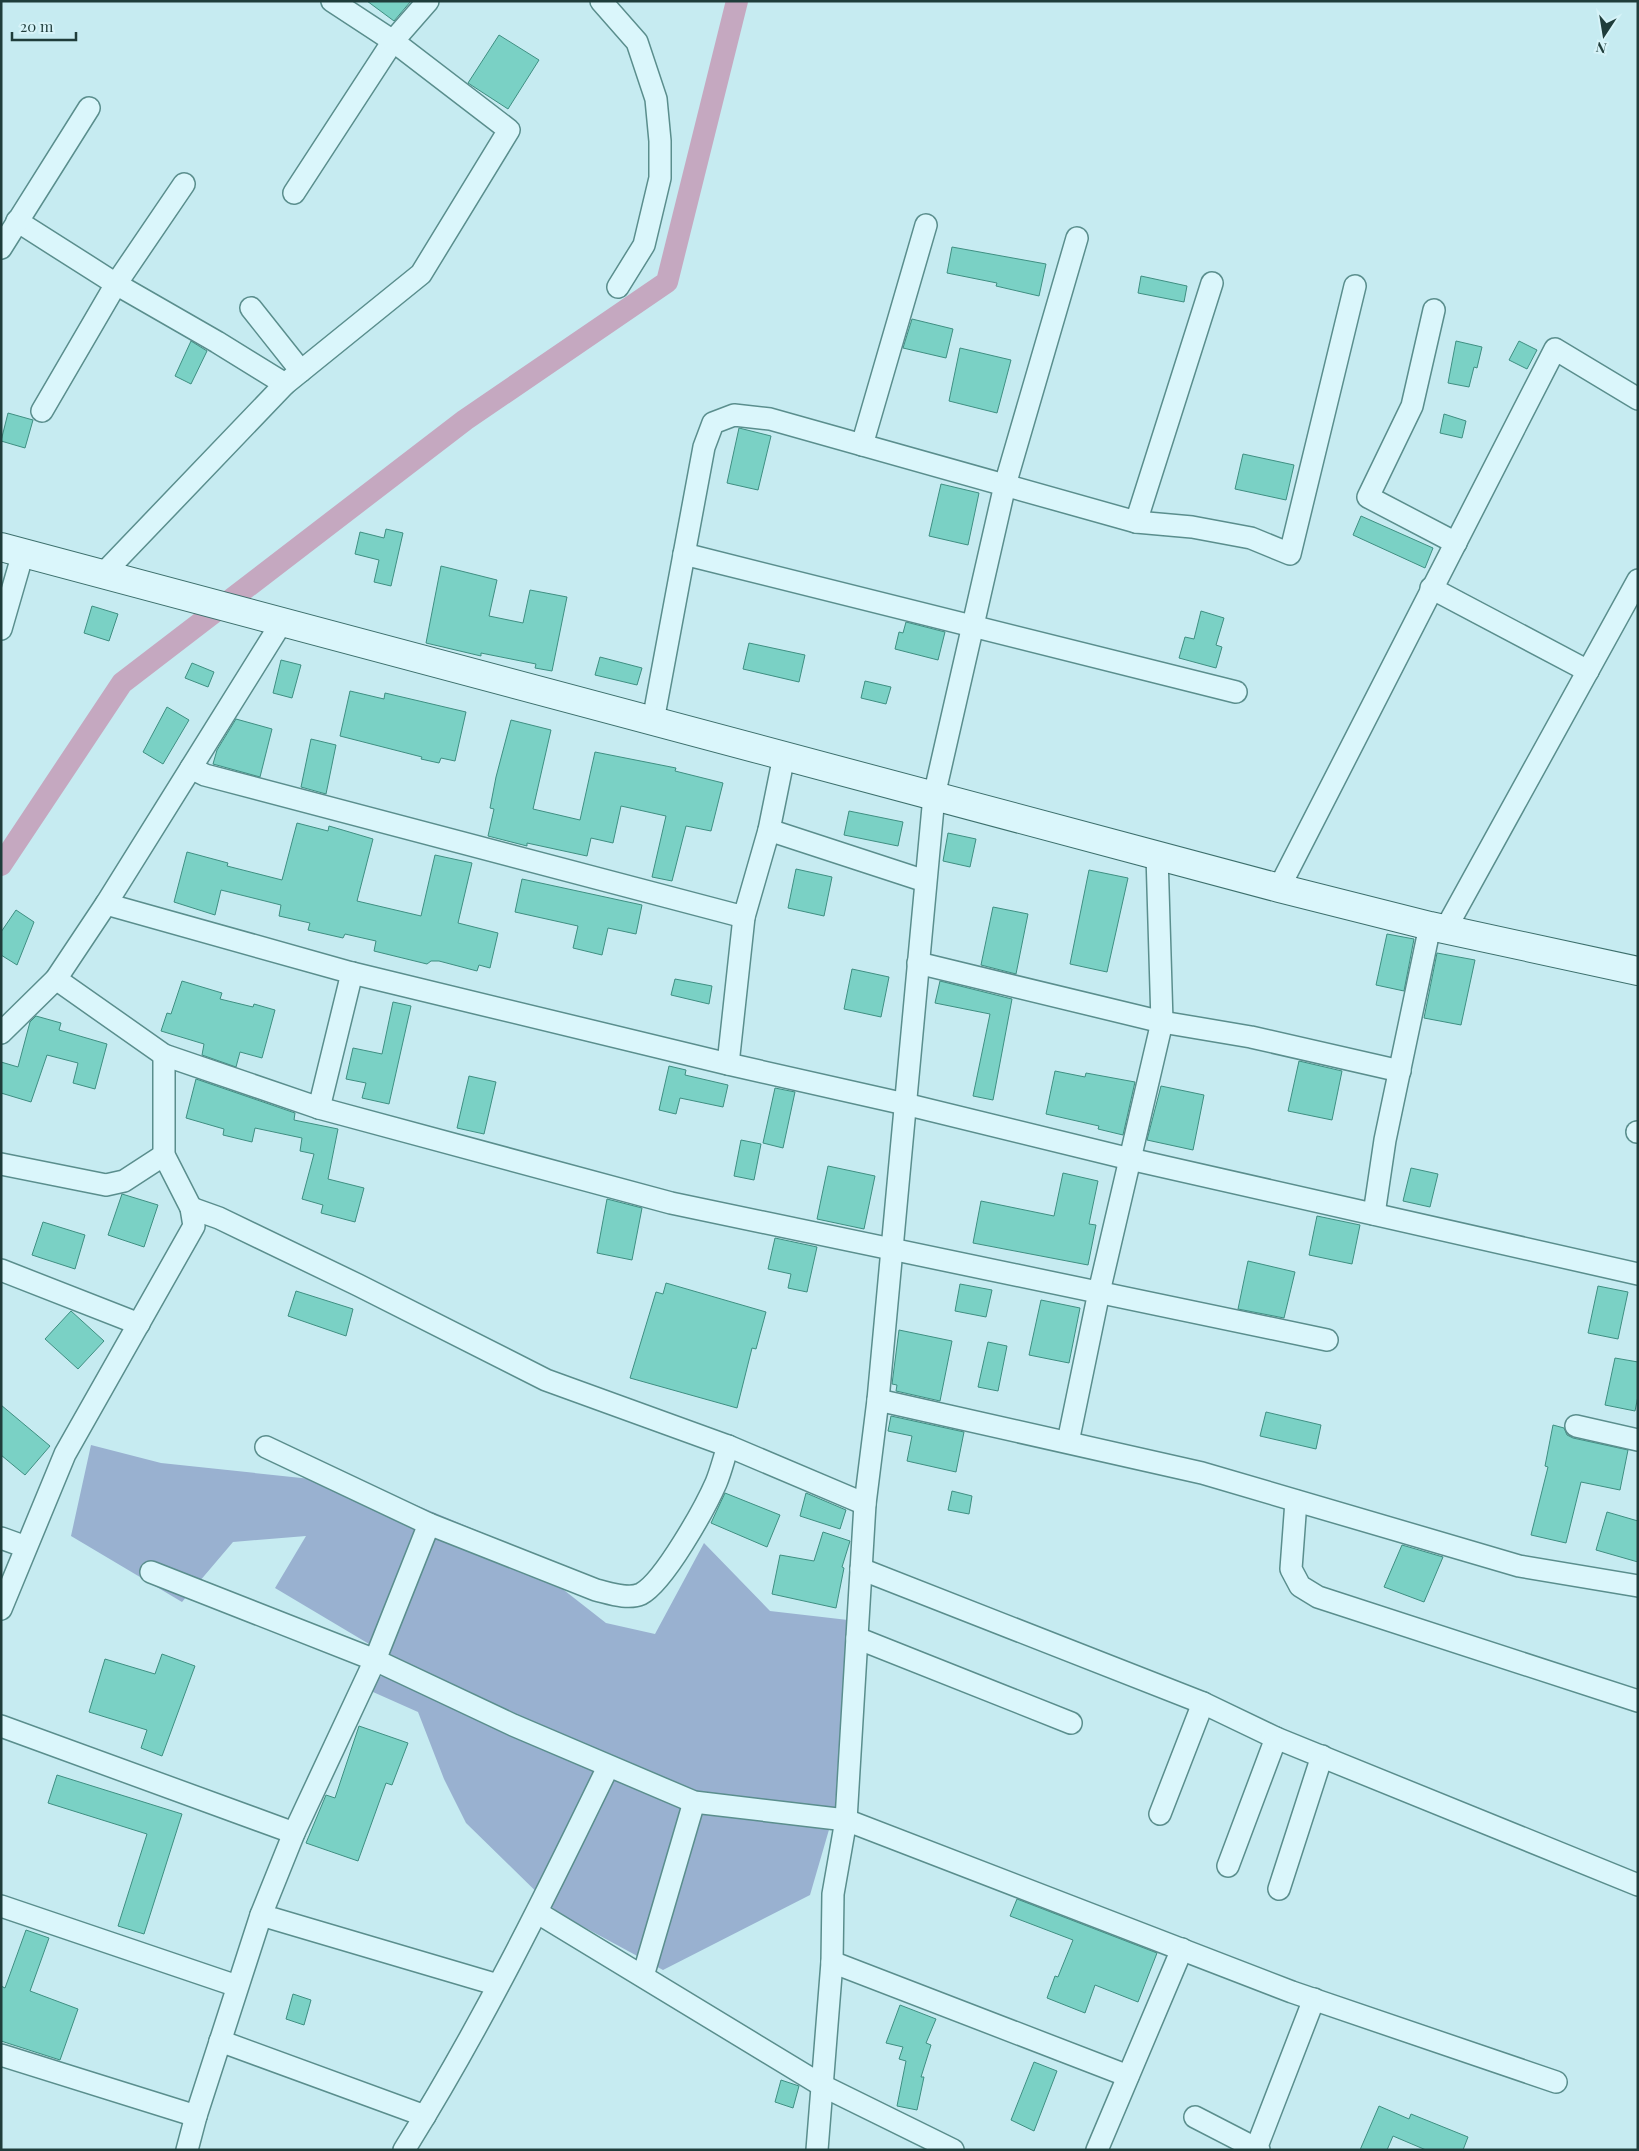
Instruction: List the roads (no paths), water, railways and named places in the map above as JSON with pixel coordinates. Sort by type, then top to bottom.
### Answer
[{"type":"street","points":[[103,574],[293,378],[421,274],[509,130],[393,41],[332,1]]},
{"type":"street","points":[[294,193],[393,41],[428,1]]},
{"type":"street","points":[[601,1],[638,42],[656,99],[660,141],[660,178],[644,245],[618,287]]},
{"type":"street","points":[[1,248],[89,108]]},
{"type":"street","points":[[42,411],[116,284],[184,184]]},
{"type":"street","points":[[17,221],[116,284],[217,342],[293,378]]},
{"type":"street","points":[[862,445],[926,225]]},
{"type":"street","points":[[818,2150],[832,1962],[833,1894],[846,1820],[865,1504],[878,1400],[906,1104],[924,881],[934,796],[1005,485],[1077,238]]},
{"type":"street","points":[[1136,522],[1212,283]]},
{"type":"street","points":[[653,721],[704,447],[713,423],[734,415],[770,419],[845,438],[862,445],[1136,522],[1192,527],[1251,538],[1290,554],[1355,286]]},
{"type":"street","points":[[251,308],[293,378]]},
{"type":"street","points":[[1434,310],[1412,406],[1368,497],[1456,543]]},
{"type":"street","points":[[1279,888],[1555,349],[1638,399]]},
{"type":"street","points":[[1,629],[12,550],[158,591],[274,620],[1279,888],[1438,928],[1638,971]]},
{"type":"street","points":[[684,554],[1236,692]]},
{"type":"street","points":[[1374,1214],[1385,1140],[1400,1071],[1438,928],[1588,671],[1638,580]]},
{"type":"street","points":[[1431,588],[1588,671]]},
{"type":"street","points":[[1,1034],[56,979],[106,904],[191,768],[274,620]]},
{"type":"street","points":[[728,1064],[744,917],[769,830],[784,756]]},
{"type":"street","points":[[191,768],[215,777],[744,917]]},
{"type":"street","points":[[769,830],[924,881]]},
{"type":"street","points":[[1068,1442],[1099,1292],[1162,1022],[1157,855]]},
{"type":"street","points":[[106,904],[352,972],[728,1064],[906,1104],[1130,1159],[1638,1274]]},
{"type":"street","points":[[918,962],[1162,1022],[1252,1037],[1400,1071]]},
{"type":"street","points":[[320,1108],[352,972]]},
{"type":"street","points":[[56,979],[164,1055],[320,1108],[671,1203],[1327,1340]]},
{"type":"street","points":[[1,1609],[66,1454],[194,1226],[191,1208],[164,1154],[164,1055]]},
{"type":"street","points":[[1,1164],[106,1185],[124,1181],[164,1154]]},
{"type":"street","points":[[191,1208],[219,1218],[358,1285],[546,1380],[728,1446],[865,1504]]},
{"type":"street","points":[[1,1270],[139,1324]]},
{"type":"street","points":[[878,1400],[1202,1473],[1518,1566],[1638,1586]]},
{"type":"street","points":[[1576,1426],[1638,1440]]},
{"type":"street","points":[[266,1446],[428,1524],[596,1590],[618,1596],[640,1595],[656,1582],[705,1506],[716,1482],[728,1446]]},
{"type":"street","points":[[1296,1500],[1291,1569],[1300,1586],[1318,1597],[1638,1701]]},
{"type":"street","points":[[187,2150],[196,2116],[261,1914],[294,1833],[375,1660],[428,1524]]},
{"type":"street","points":[[1,1538],[26,1547]]},
{"type":"street","points":[[861,1569],[1203,1703],[1276,1738],[1638,1885]]},
{"type":"street","points":[[152,1572],[375,1660],[608,1767],[694,1802],[846,1820],[1314,2000],[1556,2082]]},
{"type":"street","points":[[857,1638],[1071,1723]]},
{"type":"street","points":[[1160,1814],[1203,1703]]},
{"type":"street","points":[[1,1726],[294,1833]]},
{"type":"street","points":[[1228,1866],[1276,1738]]},
{"type":"street","points":[[1279,1890],[1322,1756]]},
{"type":"street","points":[[404,2150],[425,2116],[538,1913],[608,1767]]},
{"type":"street","points":[[643,1976],[694,1802]]},
{"type":"street","points":[[1,1906],[237,1986]]},
{"type":"street","points":[[538,1913],[823,2086],[953,2150]]},
{"type":"street","points":[[261,1914],[498,1985]]},
{"type":"street","points":[[1097,2150],[1182,1950]]},
{"type":"street","points":[[832,1962],[1128,2076]]},
{"type":"street","points":[[1195,2117],[1257,2149],[1314,2000]]},
{"type":"street","points":[[220,2041],[425,2116]]},
{"type":"street","points":[[1,2055],[196,2116]]},
{"type":"waterway","points":[[1,865],[122,683],[465,420],[667,282],[737,1]]}]
